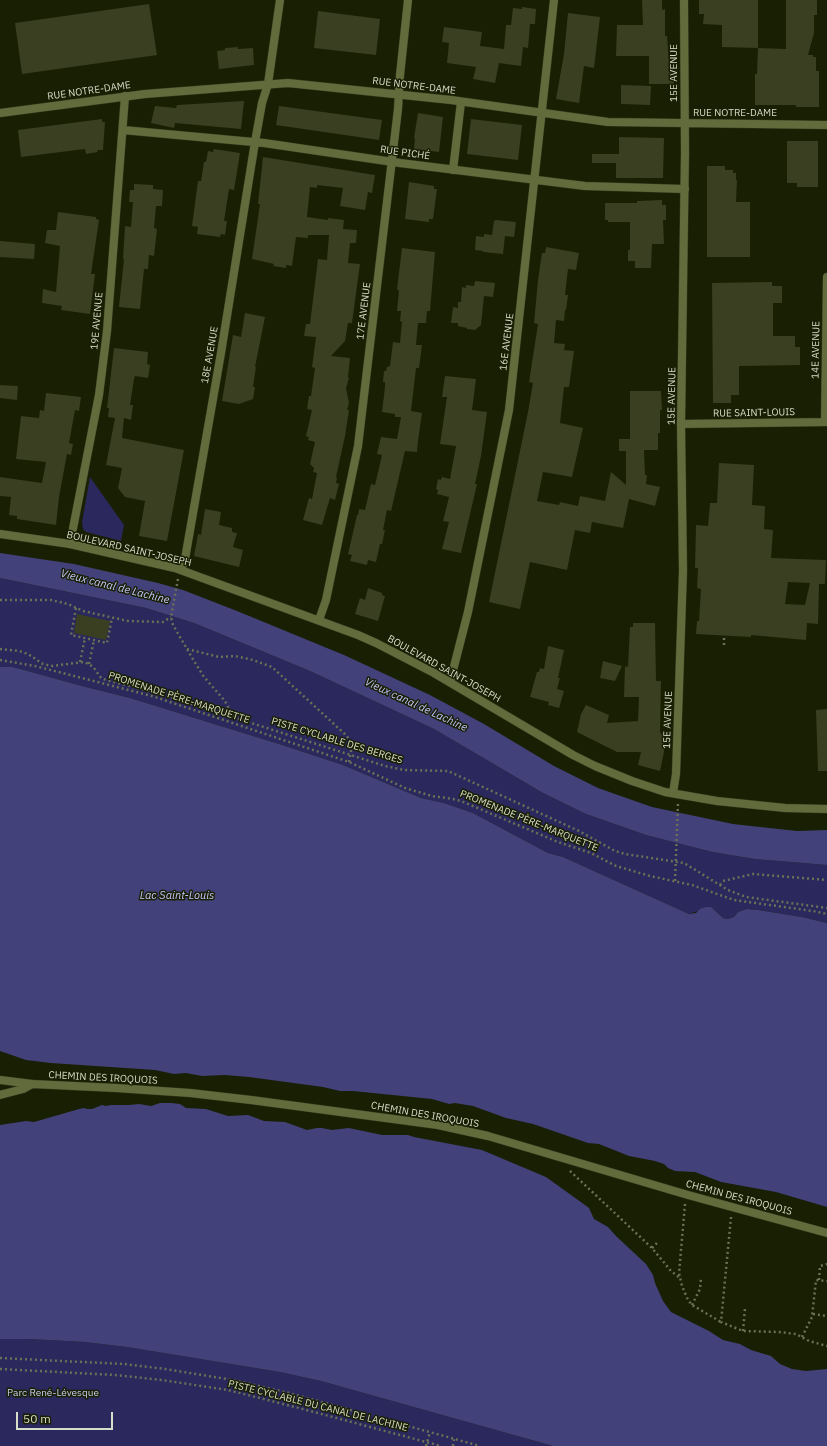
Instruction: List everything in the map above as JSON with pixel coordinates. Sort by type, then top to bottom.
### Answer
[{"type":"street","points":[[268,84],[280,0]]},
{"type":"street","name":"17E AVENUE","points":[[319,620],[328,592],[358,446],[398,109],[408,0]]},
{"type":"street","name":"16E AVENUE","points":[[450,682],[468,612],[509,410],[554,0]]},
{"type":"street","name":"15E AVENUE","points":[[673,793],[676,774],[683,571],[682,424],[685,189],[684,0]]},
{"type":"street","name":"RUE NOTRE-DAME","points":[[0,113],[125,96],[268,84],[296,84],[399,94],[613,122],[827,125]]},
{"type":"street","name":"18E AVENUE","points":[[180,573],[185,559],[221,353],[262,102],[268,84]]},
{"type":"street","name":"19E AVENUE","points":[[70,544],[99,395],[107,330],[125,96]]},
{"type":"street","points":[[453,170],[461,102]]},
{"type":"street","name":"RUE PICHÉ","points":[[123,130],[255,142],[391,162],[585,186],[685,189]]},
{"type":"street","name":"14E AVENUE","points":[[826,422],[827,278]]},
{"type":"street","name":"RUE SAINT-LOUIS","points":[[682,424],[826,422]]},
{"type":"street","name":"BOULEVARD SAINT-JOSEPH","points":[[0,534],[70,544],[180,573],[319,620],[376,643],[450,682],[573,755],[632,781],[673,793],[717,801],[766,806],[827,809]]},
{"type":"street","name":"CHEMIN DES IROQUOIS","points":[[0,1080],[32,1084],[190,1093],[446,1126],[488,1136],[688,1195],[827,1233]]},
{"type":"street","name":"CHEMIN DES IROQUOIS","points":[[0,1095],[23,1089],[32,1084]]},
{"type":"path","points":[[180,573],[171,617],[173,625],[176,633],[204,676],[225,701],[233,717]]},
{"type":"path","points":[[0,600],[52,600],[68,604],[83,611],[128,621],[151,623],[163,622],[171,617]]},
{"type":"path","points":[[76,608],[71,635],[107,643],[112,618]]},
{"type":"path","points":[[724,635],[724,645]]},
{"type":"path","points":[[80,662],[85,638]]},
{"type":"path","points":[[0,649],[19,651],[28,654],[42,664],[52,666],[80,662],[89,664],[94,640]]},
{"type":"path","points":[[187,649],[219,657],[235,656],[253,660],[272,667],[347,736],[352,746],[348,762]]},
{"type":"path","name":"PROMENADE PÈRE-MARQUETTE","points":[[0,660],[35,666],[152,696],[348,762],[405,788],[432,796],[453,799],[558,842],[591,853],[616,866],[703,888],[734,900],[827,914]]},
{"type":"path","name":"PISTE CYCLABLE DES BERGES","points":[[89,664],[101,678],[106,680],[164,695],[400,769],[448,771],[579,831],[615,851],[644,858],[684,863],[736,894],[746,897],[827,908]]},
{"type":"path","points":[[675,881],[678,802]]},
{"type":"path","points":[[720,885],[723,881],[753,874],[827,880]]},
{"type":"path","points":[[567,1167],[570,1172],[652,1248],[671,1271],[680,1278]]},
{"type":"path","points":[[686,1200],[680,1278],[685,1294],[692,1305],[721,1322],[743,1330],[796,1334],[813,1342],[827,1346]]},
{"type":"path","points":[[721,1322],[732,1214]]},
{"type":"path","points":[[652,1248],[659,1241]]},
{"type":"path","points":[[802,1337],[813,1314],[816,1280],[819,1280],[820,1266],[827,1264]]},
{"type":"path","points":[[692,1305],[700,1289],[701,1278]]},
{"type":"path","points":[[819,1280],[827,1281]]},
{"type":"path","points":[[743,1330],[745,1308]]},
{"type":"path","points":[[813,1314],[827,1316]]},
{"type":"path","points":[[0,1358],[124,1364],[201,1375],[289,1393],[480,1446]]},
{"type":"path","name":"PISTE CYCLABLE DU CANAL DE LACHINE","points":[[0,1369],[75,1372],[123,1376],[228,1390],[441,1446]]},
{"type":"path","points":[[426,1446],[430,1432]]},
{"type":"path","points":[[453,1446],[454,1439]]},
{"type":"green space","points":[[90,477],[124,525],[121,541],[86,532],[83,529],[82,522]]},
{"type":"green space","points":[[0,578],[146,608],[194,623],[310,671],[434,729],[543,793],[586,814],[646,835],[712,852],[755,859],[827,865],[827,923],[802,917],[747,909],[738,912],[734,917],[728,919],[723,918],[711,907],[689,914],[563,857],[548,853],[473,813],[444,803],[421,798],[343,765],[130,698],[13,667],[0,667]]},
{"type":"green space","name":"Parc René-Lévesque","points":[[0,1339],[85,1342],[127,1347],[280,1372],[321,1381],[553,1446],[0,1446]]},
{"type":"water","name":"Vieux canal de Lachine","points":[[0,553],[74,564],[158,583],[183,590],[237,611],[344,655],[430,695],[484,724],[554,766],[598,788],[652,807],[733,824],[797,831],[827,830],[827,865],[755,859],[712,852],[646,835],[586,814],[543,793],[434,729],[310,671],[194,623],[146,608],[0,578]]},
{"type":"water","name":"Lac Saint-Louis","points":[[0,667],[13,667],[130,698],[343,765],[421,798],[444,803],[473,813],[548,853],[563,857],[689,914],[696,913],[700,909],[706,907],[711,907],[723,918],[728,919],[734,917],[738,912],[747,909],[802,917],[827,923],[827,1207],[776,1192],[721,1182],[695,1172],[675,1171],[668,1168],[664,1164],[655,1161],[629,1156],[599,1144],[588,1143],[533,1124],[506,1118],[473,1106],[455,1103],[449,1104],[432,1099],[340,1091],[323,1087],[249,1077],[225,1075],[202,1076],[186,1073],[174,1074],[155,1070],[51,1063],[26,1060],[0,1051]]},
{"type":"water","points":[[160,1103],[180,1104],[186,1108],[206,1109],[228,1116],[248,1115],[264,1121],[285,1122],[307,1130],[317,1128],[332,1130],[349,1128],[382,1135],[408,1135],[482,1150],[546,1177],[589,1208],[594,1219],[608,1227],[646,1264],[653,1275],[663,1301],[671,1312],[709,1331],[723,1340],[740,1344],[751,1350],[771,1356],[780,1364],[792,1369],[806,1371],[827,1369],[827,1446],[553,1446],[321,1381],[280,1372],[127,1347],[85,1342],[0,1339],[0,1125],[26,1121],[34,1122],[79,1109],[92,1109],[102,1105],[139,1104],[151,1106]]},
{"type":"building","points":[[642,0],[662,0],[662,10],[665,9],[665,36],[667,36],[669,62],[675,62],[674,84],[649,84],[649,56],[616,56],[617,25],[643,25]]},
{"type":"building","points":[[699,0],[758,0],[758,48],[722,47],[722,25],[703,24],[704,14],[699,14]]},
{"type":"building","points":[[786,0],[817,0],[817,15],[814,15],[814,33],[808,55],[813,55],[813,57],[816,57],[816,71],[819,71],[819,107],[796,107],[796,105],[755,105],[755,74],[757,74],[758,48],[786,49]]},
{"type":"building","points":[[149,4],[157,55],[22,74],[15,23]]},
{"type":"building","points":[[522,7],[536,9],[535,24],[530,24],[528,48],[523,47],[521,66],[499,63],[495,83],[473,79],[476,67],[447,63],[449,43],[442,42],[444,27],[482,32],[480,46],[504,49],[506,25],[511,25],[513,8],[522,9]]},
{"type":"building","points":[[318,11],[380,19],[376,55],[314,48]]},
{"type":"building","points":[[568,13],[600,17],[594,68],[584,66],[579,103],[556,99],[564,54]]},
{"type":"building","points":[[238,47],[238,49],[253,48],[254,65],[219,69],[217,51],[225,50],[225,48]]},
{"type":"building","points":[[621,85],[651,86],[650,105],[621,104]]},
{"type":"building","points":[[244,101],[241,129],[175,123],[174,128],[151,123],[155,106],[176,108],[177,105]]},
{"type":"building","points":[[279,106],[382,120],[379,140],[276,125]]},
{"type":"building","points":[[418,113],[443,117],[439,152],[414,149],[414,138]]},
{"type":"building","points":[[102,119],[102,122],[105,122],[103,150],[97,150],[98,152],[86,154],[85,149],[21,157],[18,130]]},
{"type":"building","points":[[471,119],[522,125],[518,160],[467,154]]},
{"type":"building","points":[[619,137],[664,138],[663,178],[616,178],[616,163],[592,163],[592,154],[619,154]]},
{"type":"building","points":[[787,141],[818,141],[818,187],[797,187],[797,183],[787,183]]},
{"type":"building","points":[[214,149],[240,153],[234,190],[229,189],[224,221],[227,221],[225,235],[221,234],[220,237],[197,234],[198,227],[192,226],[198,181],[201,181],[204,162],[206,162],[208,151],[213,152]]},
{"type":"building","points":[[263,157],[375,175],[372,193],[368,192],[365,210],[340,206],[343,188],[317,185],[317,188],[310,187],[307,217],[328,220],[328,218],[344,220],[343,229],[357,230],[356,243],[350,243],[348,263],[360,264],[352,323],[348,323],[345,341],[331,356],[350,358],[349,378],[346,388],[349,403],[347,410],[349,410],[336,477],[336,483],[339,484],[335,500],[330,498],[322,525],[303,520],[309,498],[312,499],[317,473],[313,472],[314,468],[310,464],[315,442],[308,440],[309,437],[306,436],[312,410],[307,409],[309,396],[311,396],[315,368],[312,367],[316,337],[304,336],[306,324],[310,324],[318,259],[327,260],[329,235],[308,235],[308,238],[296,237],[292,266],[286,265],[286,268],[273,266],[274,264],[252,259],[260,204],[258,204]]},
{"type":"building","points":[[707,166],[725,166],[725,170],[733,170],[733,173],[736,173],[737,180],[736,202],[750,202],[750,257],[707,257]]},
{"type":"building","points":[[409,182],[434,186],[434,189],[437,189],[433,219],[429,219],[429,222],[405,219]]},
{"type":"building","points":[[134,184],[153,185],[153,189],[163,190],[162,206],[156,206],[154,228],[157,229],[154,256],[149,255],[148,269],[144,269],[140,309],[119,307],[124,259],[125,226],[131,227],[133,202],[129,202],[130,190],[134,190]]},
{"type":"building","points":[[662,200],[662,205],[666,205],[666,220],[663,220],[664,244],[652,244],[651,268],[635,268],[635,261],[628,261],[628,250],[630,250],[630,222],[608,222],[608,220],[605,220],[605,203],[637,203],[637,201]]},
{"type":"building","points":[[58,212],[96,217],[96,219],[99,220],[91,274],[95,274],[90,314],[61,310],[62,306],[42,303],[43,289],[56,292],[60,246],[45,243],[47,230],[56,230]]},
{"type":"building","points":[[494,221],[516,222],[514,237],[505,236],[503,254],[475,250],[476,236],[484,237],[484,234],[492,235]]},
{"type":"building","points":[[0,241],[35,244],[34,259],[0,257]]},
{"type":"building","points":[[546,247],[579,253],[576,270],[568,269],[565,295],[568,295],[564,321],[556,320],[554,343],[565,344],[564,350],[574,351],[569,387],[564,387],[560,423],[583,428],[572,477],[543,472],[537,501],[559,505],[560,502],[578,506],[580,496],[605,501],[611,472],[626,485],[626,451],[619,451],[619,439],[630,439],[630,391],[661,391],[662,410],[660,410],[658,450],[644,450],[645,475],[647,475],[646,484],[660,487],[655,506],[629,499],[623,528],[592,522],[590,533],[575,530],[567,570],[530,562],[520,609],[489,602],[533,383],[529,382],[538,324],[534,323],[538,280],[542,253],[545,253]]},
{"type":"building","points":[[402,248],[435,252],[430,311],[427,311],[426,323],[418,323],[416,345],[422,345],[419,368],[416,368],[411,411],[422,413],[417,452],[405,451],[391,511],[387,510],[383,530],[385,530],[376,562],[368,560],[367,565],[350,561],[352,555],[348,554],[359,509],[365,510],[371,484],[375,485],[382,455],[377,454],[381,437],[397,439],[401,417],[395,417],[395,414],[382,412],[385,387],[385,382],[383,382],[384,371],[386,371],[387,367],[390,366],[393,342],[400,343],[402,322],[400,321],[401,311],[397,311],[399,291],[397,289]]},
{"type":"building","points":[[475,281],[495,283],[493,297],[484,296],[481,325],[475,330],[458,326],[458,323],[451,323],[453,307],[458,308],[458,302],[461,302],[462,287],[466,288],[466,285],[474,286]]},
{"type":"building","points":[[772,282],[772,286],[782,286],[782,303],[773,303],[773,336],[795,336],[795,347],[800,347],[800,365],[739,366],[739,395],[731,395],[731,403],[713,403],[712,283]]},
{"type":"building","points":[[245,313],[265,317],[255,367],[253,387],[255,387],[253,399],[239,404],[222,401],[233,335],[241,337]]},
{"type":"building","points":[[114,348],[148,352],[147,364],[150,365],[148,378],[135,376],[130,405],[133,405],[131,420],[124,418],[122,438],[184,450],[167,541],[139,536],[145,501],[125,497],[118,488],[122,468],[106,465],[115,418],[108,417],[109,408],[107,408]]},
{"type":"building","points":[[445,376],[476,379],[472,410],[487,412],[481,456],[475,484],[477,484],[461,553],[442,549],[449,522],[443,521],[449,497],[437,494],[438,490],[436,489],[438,479],[441,480],[442,477],[450,479],[456,446],[440,444],[447,397],[442,397]]},
{"type":"building","points":[[0,385],[18,386],[17,400],[0,398]]},
{"type":"building","points":[[46,393],[81,397],[79,411],[75,410],[69,443],[73,444],[71,455],[67,454],[59,497],[56,525],[17,519],[17,516],[9,515],[11,497],[0,496],[0,477],[42,483],[46,462],[16,459],[21,416],[39,418],[40,410],[44,411]]},
{"type":"building","points":[[719,463],[754,465],[752,505],[765,506],[764,529],[773,530],[771,558],[826,560],[825,584],[819,584],[818,624],[807,623],[806,640],[751,635],[751,637],[696,634],[697,621],[699,621],[701,589],[697,588],[698,568],[695,568],[696,525],[708,526],[710,503],[717,503]],"holes":[[[788,582],[810,583],[805,605],[785,604]]]},
{"type":"building","points":[[205,509],[221,512],[219,525],[232,528],[232,532],[237,533],[233,547],[243,550],[239,567],[194,556],[198,534],[201,535]]},
{"type":"building","points":[[368,588],[382,593],[382,595],[385,596],[378,621],[355,614],[360,598],[365,600]]},
{"type":"building","points":[[77,614],[110,621],[106,640],[74,633]]},
{"type":"building","points":[[633,623],[655,623],[656,681],[661,681],[660,732],[664,738],[664,752],[660,771],[638,765],[641,752],[617,752],[577,732],[581,714],[586,705],[609,715],[607,723],[638,721],[639,697],[624,697],[625,666],[628,667],[630,627],[633,627]]},
{"type":"building","points":[[548,646],[564,650],[557,689],[564,691],[559,708],[548,705],[549,702],[530,697],[537,672],[539,672],[540,668],[544,669]]},
{"type":"building","points":[[603,661],[622,666],[615,681],[600,678]]},
{"type":"building","points":[[827,709],[827,771],[818,771],[816,710]]}]
